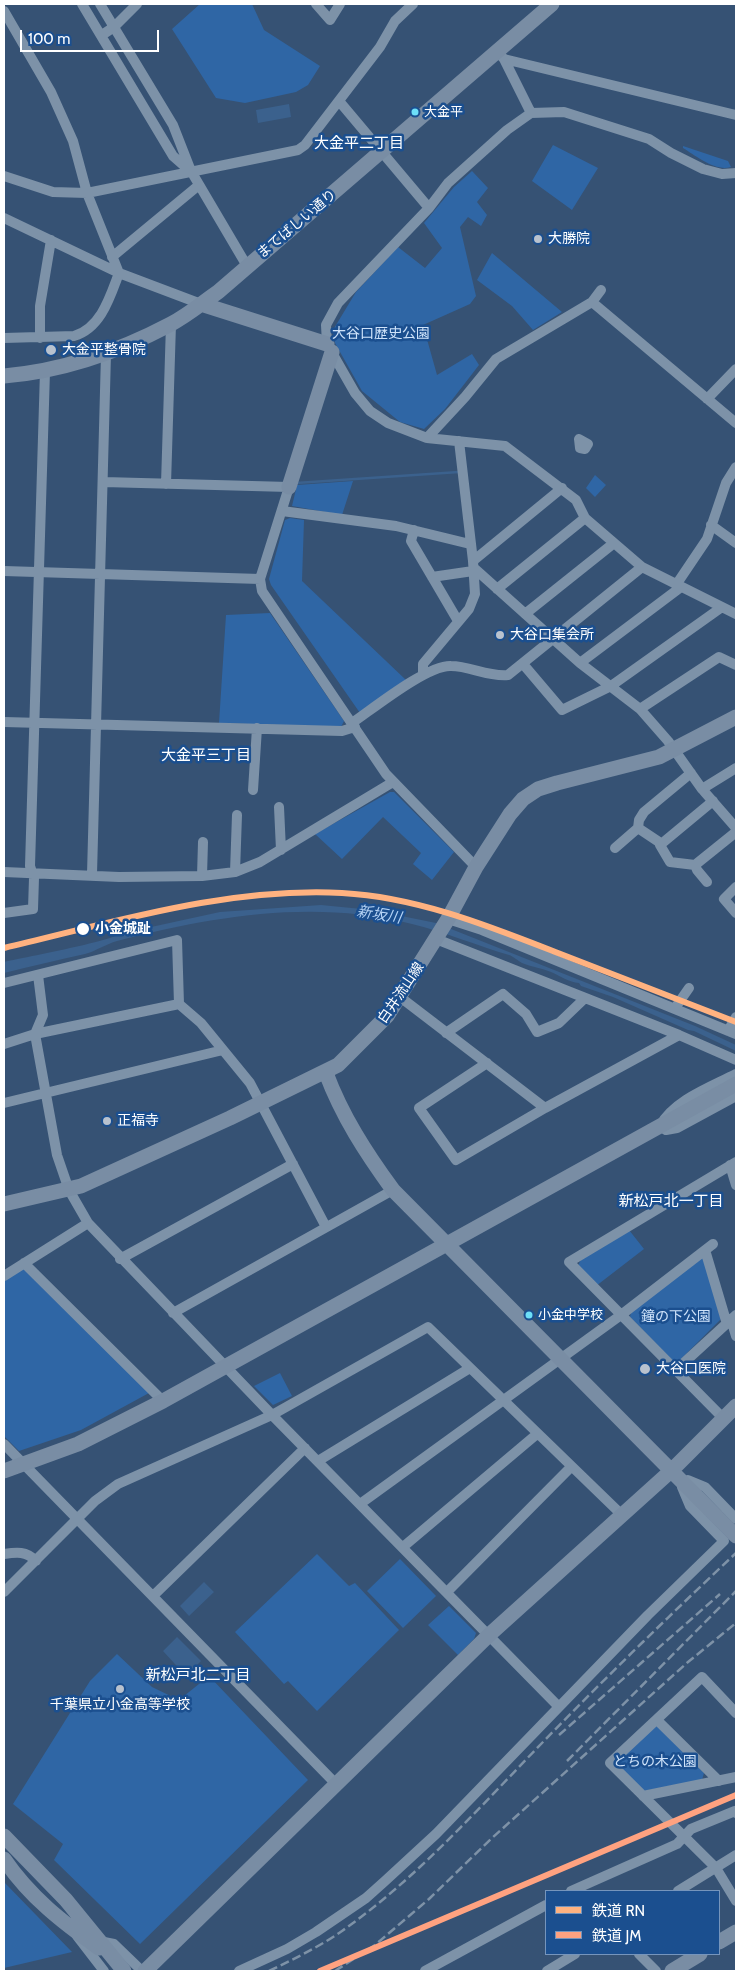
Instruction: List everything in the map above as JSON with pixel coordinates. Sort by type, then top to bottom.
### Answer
[{"type":"street","points":[[82,4],[173,156],[191,171]]},
{"type":"street","points":[[100,4],[172,126],[191,171],[247,266]]},
{"type":"street","points":[[102,35],[114,27],[137,4]]},
{"type":"street","points":[[316,4],[330,20],[340,4]]},
{"type":"street","points":[[4,176],[53,192],[87,193],[298,150],[305,145],[385,40],[395,21],[413,4]]},
{"type":"street","name":"まてばしい通り","points":[[4,376],[45,371],[106,354],[171,324],[201,304],[501,55],[552,4]]},
{"type":"street","points":[[4,11],[54,100],[73,141],[87,193],[119,273],[109,299],[94,325],[84,333],[74,336],[4,338]]},
{"type":"street","points":[[501,55],[530,114]]},
{"type":"street","points":[[501,55],[736,116]]},
{"type":"street","points":[[339,101],[429,208]]},
{"type":"street","points":[[736,173],[722,174],[703,169],[671,154],[649,139],[564,112],[530,114],[507,130],[453,178],[429,208],[338,304],[326,325],[329,348],[359,399],[370,411],[388,422],[427,438],[505,446],[576,500],[585,518],[642,567],[736,614]]},
{"type":"street","points":[[112,257],[199,184]]},
{"type":"street","points":[[4,218],[119,273],[201,304],[329,348]]},
{"type":"street","points":[[40,338],[40,306],[50,240]]},
{"type":"street","points":[[427,438],[465,397],[496,359],[592,302],[601,290]]},
{"type":"street","points":[[592,302],[736,423]]},
{"type":"street","points":[[166,484],[171,324]]},
{"type":"street","points":[[329,348],[290,486],[260,579],[262,591],[393,782],[476,867]]},
{"type":"street","points":[[92,874],[106,354]]},
{"type":"street","points":[[706,399],[736,369]]},
{"type":"street","points":[[4,913],[33,909],[32,873],[30,866],[45,371]]},
{"type":"street","points":[[423,674],[423,664],[469,609],[474,599],[474,567],[459,441]]},
{"type":"street","points":[[580,663],[678,586],[706,538],[726,483],[736,467]]},
{"type":"street","points":[[104,482],[290,486]]},
{"type":"street","points":[[432,578],[474,567],[562,488]]},
{"type":"street","points":[[282,512],[414,530],[470,544]]},
{"type":"street","points":[[497,589],[585,518]]},
{"type":"street","points":[[711,525],[736,542]]},
{"type":"street","points":[[414,530],[411,541],[458,621]]},
{"type":"street","points":[[525,614],[614,543]]},
{"type":"street","points":[[474,567],[580,663],[640,709],[668,740],[702,789],[713,801],[736,830],[695,865],[670,862],[660,846],[713,801]]},
{"type":"street","points":[[4,722],[342,731],[354,725],[423,674],[440,667],[451,666],[495,676],[508,675],[642,567]]},
{"type":"street","points":[[4,571],[260,579]]},
{"type":"street","points":[[523,664],[562,710],[611,686],[722,607]]},
{"type":"street","points":[[640,709],[719,657],[736,665]]},
{"type":"street","name":"白井流山線","points":[[4,1204],[69,1190],[116,1171],[326,1073],[354,1051],[387,1016],[447,921],[476,867],[510,814],[523,799],[538,790],[640,763],[674,751],[736,717]]},
{"type":"street","points":[[253,790],[257,728]]},
{"type":"street","points":[[702,789],[736,768]]},
{"type":"street","points":[[615,848],[638,828],[639,820],[644,812],[691,773]]},
{"type":"street","points":[[4,872],[92,874],[119,877],[202,876],[235,872],[260,862],[393,782]]},
{"type":"street","points":[[279,807],[281,850]]},
{"type":"street","points":[[235,872],[237,815]]},
{"type":"street","points":[[638,828],[662,844]]},
{"type":"street","points":[[202,876],[203,842]]},
{"type":"street","points":[[695,865],[707,882]]},
{"type":"street","points":[[736,887],[724,899],[736,913]]},
{"type":"street","points":[[447,921],[482,930],[732,1032],[736,1018]]},
{"type":"street","points":[[437,937],[736,1060]]},
{"type":"street","points":[[4,984],[177,940],[179,1004],[201,1023],[250,1083],[326,1227]]},
{"type":"street","points":[[38,975],[43,1015],[36,1034],[57,1155],[69,1190],[88,1223],[120,1259],[559,1707]]},
{"type":"street","points":[[675,1008],[690,988]]},
{"type":"street","points":[[446,1033],[503,994],[526,1014],[537,1032],[559,1023],[585,998]]},
{"type":"street","points":[[400,997],[545,1108]]},
{"type":"street","points":[[4,1044],[36,1034],[179,1004]]},
{"type":"street","points":[[487,1063],[419,1108],[456,1160],[545,1108],[679,1035]]},
{"type":"street","points":[[4,1103],[223,1050]]},
{"type":"street","points":[[326,1073],[348,1124],[393,1190],[736,1536]]},
{"type":"street","points":[[660,1126],[665,1116],[675,1108],[736,1074]]},
{"type":"street","points":[[4,1472],[78,1444],[163,1401],[736,1084]]},
{"type":"street","points":[[660,1126],[666,1130],[677,1128],[736,1096]]},
{"type":"street","points":[[724,1419],[569,1262],[733,1163],[736,1186]]},
{"type":"street","points":[[120,1259],[292,1164]]},
{"type":"street","points":[[173,1313],[393,1190]]},
{"type":"street","points":[[4,1276],[88,1223]]},
{"type":"street","points":[[360,1504],[709,1248],[736,1336]]},
{"type":"street","points":[[24,1263],[163,1401]]},
{"type":"street","points":[[676,1370],[731,1319]]},
{"type":"street","points":[[4,1592],[77,1519],[107,1491],[118,1484],[272,1415],[428,1327],[622,1515]]},
{"type":"street","points":[[318,1460],[470,1368]]},
{"type":"street","points":[[99,1941],[114,1944],[143,1971],[488,1635],[672,1470],[736,1406]]},
{"type":"street","points":[[403,1547],[537,1434]]},
{"type":"street","points":[[4,1444],[336,1784]]},
{"type":"street","points":[[153,1596],[305,1448]]},
{"type":"street","points":[[447,1592],[571,1467]]},
{"type":"street","points":[[239,1971],[287,1949],[366,1898],[430,1839],[648,1615],[724,1541],[688,1502],[682,1487],[688,1480],[705,1487],[736,1519]]},
{"type":"street","points":[[4,1554],[23,1553],[30,1555],[36,1561]]},
{"type":"street","points":[[736,1712],[702,1678],[610,1763],[716,1868],[736,1901]]},
{"type":"street","points":[[657,1720],[718,1781]]},
{"type":"street","points":[[643,1796],[736,1777]]},
{"type":"street","points":[[575,1890],[677,1844],[691,1829],[736,1813]]},
{"type":"street","points":[[4,1836],[66,1900],[124,1971]]},
{"type":"street","points":[[680,1890],[736,1855]]},
{"type":"street","points":[[4,1859],[19,1880],[52,1914],[109,1955]]},
{"type":"street","points":[[426,1971],[545,1906]]},
{"type":"street","points":[[74,1930],[104,1971]]},
{"type":"street","points":[[720,1941],[736,1932]]},
{"type":"street","points":[[547,1971],[573,1955]]},
{"type":"street","points":[[640,1955],[656,1971]]},
{"type":"street","points":[[672,1971],[698,1955]]},
{"type":"green space","points":[[200,4],[252,4],[264,30],[320,66],[308,85],[296,92],[245,103],[216,98],[172,29]]},
{"type":"green space","points":[[553,145],[598,168],[572,210],[532,181]]},
{"type":"green space","points":[[683,146],[728,161],[731,167],[725,168],[713,165],[700,159],[683,148]]},
{"type":"green space","name":"大谷口歴史公園","points":[[472,171],[488,188],[477,202],[487,215],[481,226],[468,217],[460,227],[476,296],[470,304],[423,325],[437,375],[472,354],[479,365],[445,409],[424,429],[400,422],[362,391],[335,343],[333,330],[356,292],[398,247],[425,268],[442,248],[424,223],[454,187]]},
{"type":"green space","points":[[492,253],[562,312],[533,330],[512,306],[477,280]]},
{"type":"green space","points":[[595,475],[606,485],[595,497],[586,488]]},
{"type":"green space","points":[[353,481],[342,515],[292,506],[297,485]]},
{"type":"green space","points":[[290,518],[304,520],[302,581],[406,680],[360,713],[271,585],[269,579],[285,520]]},
{"type":"green space","points":[[270,613],[344,721],[341,727],[219,723],[226,615]]},
{"type":"green space","points":[[390,792],[394,792],[454,852],[432,880],[413,864],[421,853],[383,817],[342,859],[315,834]]},
{"type":"green space","points":[[629,1230],[644,1249],[596,1286],[578,1266],[581,1259]]},
{"type":"green space","name":"鐘の下公園","points":[[703,1256],[721,1319],[679,1361],[673,1361],[630,1317],[631,1312]]},
{"type":"green space","points":[[23,1266],[149,1393],[81,1430],[19,1451],[4,1436],[4,1279]]},
{"type":"green space","points":[[280,1373],[292,1396],[273,1405],[254,1386]]},
{"type":"green space","points":[[317,1554],[349,1586],[355,1583],[399,1630],[317,1711],[288,1681],[284,1684],[235,1632]]},
{"type":"green space","points":[[400,1559],[436,1596],[403,1628],[367,1591]]},
{"type":"green space","points":[[449,1606],[476,1633],[474,1639],[458,1655],[428,1625]]},
{"type":"green space","points":[[117,1654],[152,1687],[179,1700],[209,1676],[308,1780],[140,1944],[54,1860],[63,1844],[13,1804],[90,1681]]},
{"type":"green space","name":"とちの木公園","points":[[657,1726],[704,1773],[702,1780],[644,1791],[619,1766],[619,1760],[653,1727]]},
{"type":"green space","points":[[4,1882],[72,1952],[4,1968]]},
{"type":"water","points":[[289,104],[291,117],[258,123],[256,110]]},
{"type":"water","name":"新坂川","points":[[321,905],[372,910],[436,923],[695,1026],[736,1045],[736,1051],[613,997],[581,986],[579,983],[529,966],[511,956],[412,924],[338,913],[264,914],[190,924],[117,941],[85,954],[4,973],[4,962],[220,912]]},
{"type":"water","points":[[204,1582],[214,1592],[189,1616],[180,1606]]},
{"type":"water","points":[[177,1637],[201,1661],[186,1676],[163,1651]]},
{"type":"waterway","points":[[296,483],[459,472]]},
{"type":"railway","points":[[269,1971],[333,1937],[396,1889],[446,1842],[662,1623],[736,1553]]},
{"type":"railway","points":[[567,1761],[736,1591]]},
{"type":"railway","points":[[559,1735],[720,1594]]},
{"type":"railway","points":[[335,1971],[375,1945],[429,1899],[492,1838],[688,1662],[736,1623]]},
{"type":"rail line","name":"RN","points":[[4,948],[172,908],[214,901],[256,895],[342,893],[398,900],[452,914],[736,1022]]},
{"type":"rail line","name":"JM","points":[[320,1971],[736,1795]]},
{"type":"place","name":"大金平","points":[[415,112]]},
{"type":"place","name":"大勝院","points":[[538,239]]},
{"type":"place","name":"大金平整骨院","points":[[51,350]]},
{"type":"place","name":"大谷口集会所","points":[[500,635]]},
{"type":"place","name":"小金城趾","points":[[83,929]]},
{"type":"place","name":"正福寺","points":[[107,1121]]},
{"type":"place","name":"小金中学校","points":[[529,1315]]},
{"type":"place","name":"大谷口医院","points":[[645,1369]]},
{"type":"place","name":"千葉県立小金高等学校","points":[[120,1689]]},
{"type":"district","name":"大金平二丁目","points":[[359,144]]},
{"type":"district","name":"大金平三丁目","points":[[206,756]]},
{"type":"district","name":"新松戸北一丁目","points":[[671,1202]]},
{"type":"district","name":"新松戸北二丁目","points":[[198,1676]]}]
